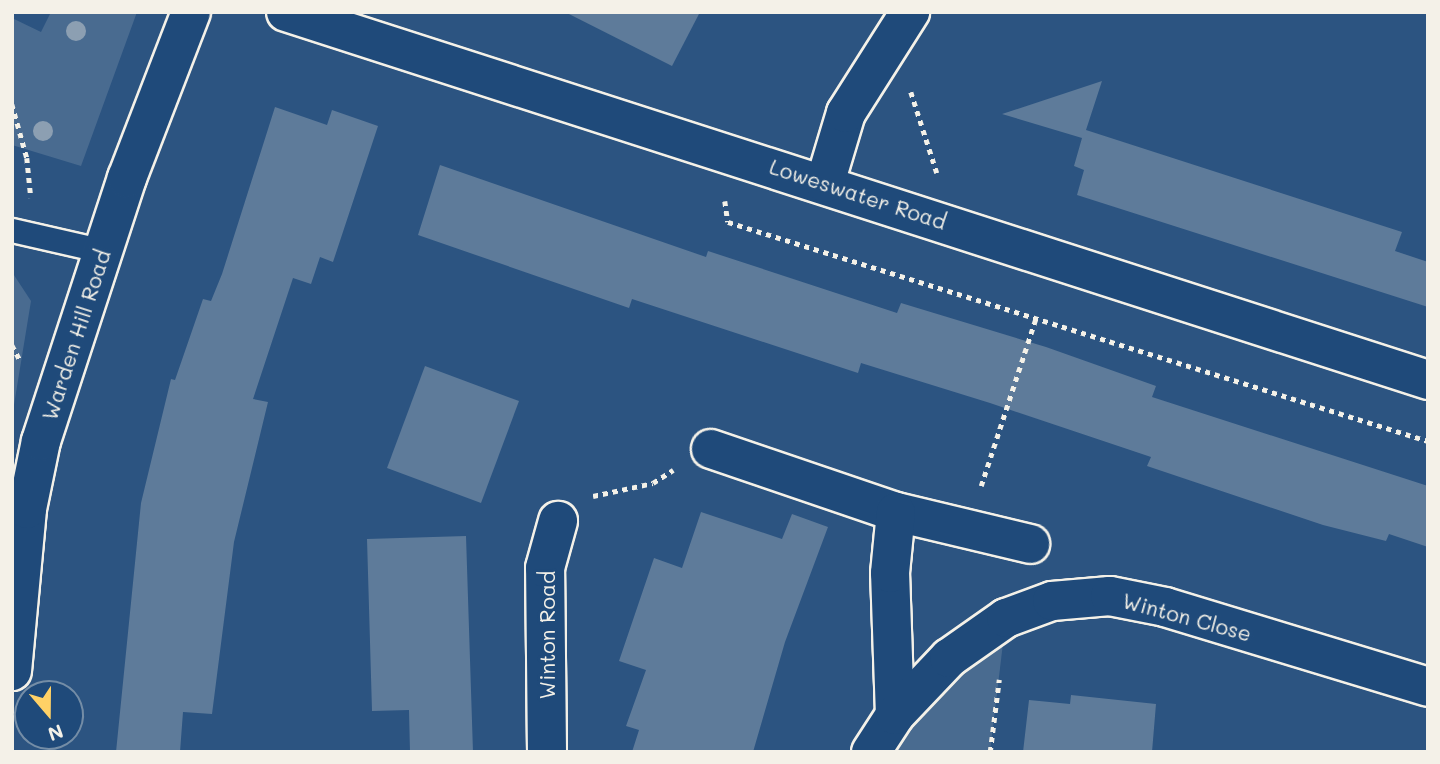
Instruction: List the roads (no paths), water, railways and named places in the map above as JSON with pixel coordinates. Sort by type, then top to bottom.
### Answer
[{"type":"street","name":"Warden Hill Road","points":[[12,671],[15,612],[27,509],[41,441],[104,251],[191,12]]},
{"type":"street","name":"Loweswater Road","points":[[286,12],[825,183],[1428,380]]},
{"type":"street","points":[[825,183],[846,113],[910,12]]},
{"type":"street","points":[[711,449],[896,512],[1030,544]]},
{"type":"street","points":[[895,715],[890,573],[896,512]]},
{"type":"street","name":"Winton Road","points":[[548,752],[545,568],[558,521]]},
{"type":"street","name":"Winton Close","points":[[871,752],[895,715],[949,658],[1006,618],[1052,601],[1110,596],[1165,607],[1428,687]]},
{"type":"lane","points":[[20,231],[104,251]]}]
